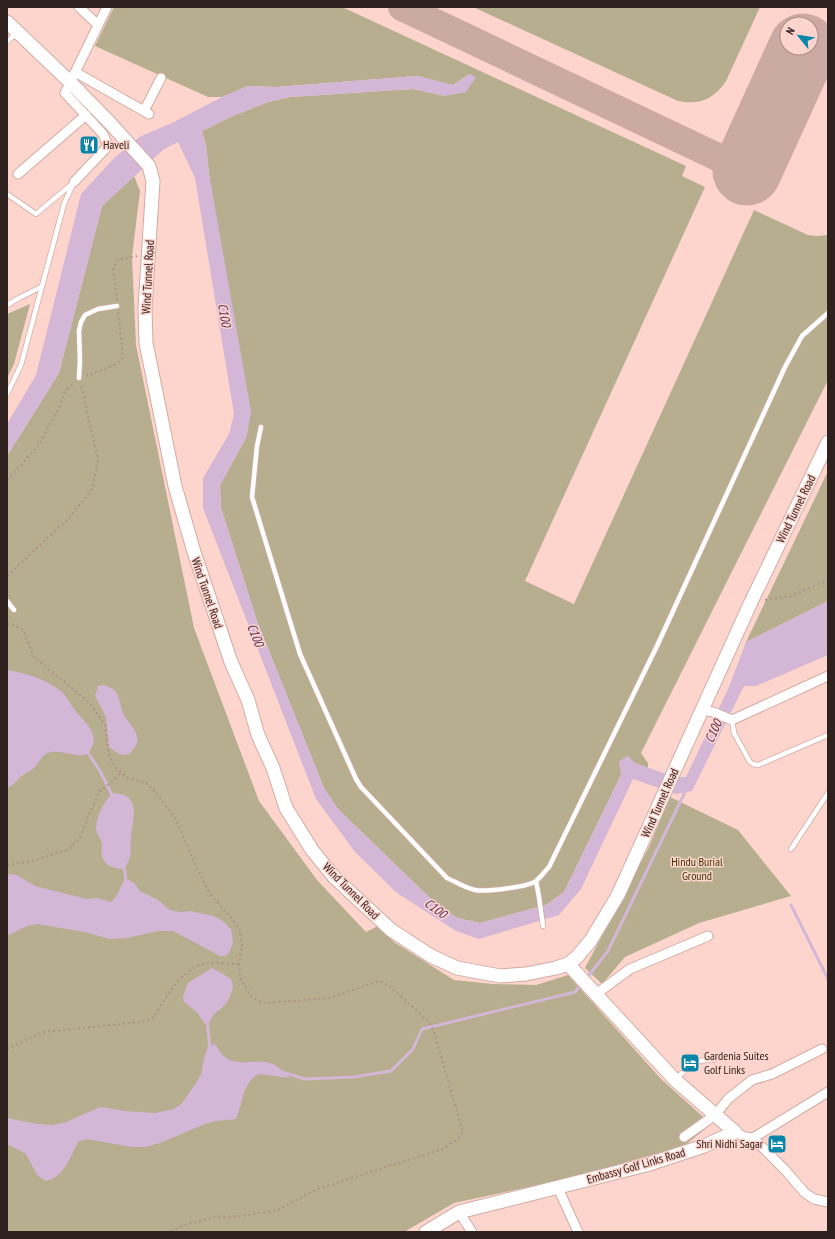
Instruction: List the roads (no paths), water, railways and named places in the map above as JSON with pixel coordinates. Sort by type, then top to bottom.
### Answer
[{"type":"street","points":[[79,7],[98,24]]},
{"type":"street","points":[[74,182],[108,146],[103,134],[65,94],[107,7]]},
{"type":"street","name":"Wind Tunnel Road","points":[[7,22],[12,34],[73,77],[110,123],[149,166],[153,181],[145,308],[146,343],[174,479],[206,591],[231,662],[248,700],[258,735],[273,768],[286,808],[312,850],[334,878],[391,930],[431,956],[457,968],[500,976],[526,974],[556,968],[568,964],[585,949],[618,895],[674,771],[708,711],[751,602],[828,442]]},
{"type":"street","points":[[73,77],[147,113],[161,78]]},
{"type":"street","points":[[18,174],[86,115]]},
{"type":"street","points":[[708,711],[730,719],[828,676]]},
{"type":"street","points":[[588,986],[708,936]]},
{"type":"street","points":[[568,964],[675,1080],[735,1132],[745,1137],[753,1138],[785,1170],[804,1193],[814,1199],[828,1202]]},
{"type":"street","points":[[684,1137],[715,1115],[728,1099],[752,1080],[772,1074],[822,1049]]},
{"type":"street","points":[[753,1138],[828,1092]]},
{"type":"street","name":"Embassy Golf Links Road","points":[[426,1232],[459,1212],[558,1188],[676,1156],[704,1146],[735,1132]]},
{"type":"street","points":[[558,1188],[578,1232]]},
{"type":"street","points":[[459,1212],[472,1232]]},
{"type":"lane","points":[[7,42],[12,34]]},
{"type":"lane","points":[[7,194],[36,214],[74,182]]},
{"type":"lane","points":[[7,394],[21,365],[64,204],[74,182]]},
{"type":"lane","points":[[7,305],[41,287]]},
{"type":"lane","points":[[79,378],[79,330],[81,322],[85,315],[98,309],[117,306]]},
{"type":"lane","points":[[261,427],[257,446],[252,497],[300,654],[356,779],[361,787],[447,878],[465,887],[487,891],[536,881],[549,867],[657,646],[785,367],[802,336],[828,313]]},
{"type":"lane","points":[[7,601],[14,610]]},
{"type":"lane","points":[[730,719],[734,733],[750,762],[754,764],[758,764],[828,735]]},
{"type":"lane","points":[[792,849],[828,794]]},
{"type":"lane","points":[[536,881],[540,898],[543,926]]},
{"type":"lane","points":[[675,1080],[690,1066],[702,1059],[713,1060]]},
{"type":"water","name":"C100","points":[[470,74],[476,77],[466,92],[445,96],[413,89],[290,97],[268,102],[228,118],[202,131],[206,145],[209,174],[251,411],[247,436],[220,485],[221,508],[257,621],[324,788],[337,808],[430,898],[457,918],[480,923],[546,905],[564,892],[621,775],[619,761],[628,756],[635,763],[675,777],[686,777],[729,687],[746,642],[828,601],[828,655],[756,686],[744,686],[692,791],[676,794],[633,779],[581,889],[559,915],[479,939],[456,931],[397,893],[355,852],[316,799],[203,508],[203,478],[229,434],[234,414],[195,178],[178,142],[164,149],[102,206],[59,373],[7,456],[7,424],[36,375],[81,194],[115,157],[141,136],[172,123],[222,97],[248,86],[276,87],[417,76],[453,85]]},
{"type":"water","points":[[7,670],[27,674],[40,679],[63,693],[73,708],[90,728],[94,739],[93,745],[86,754],[76,755],[53,752],[46,754],[32,770],[23,775],[14,784],[7,788]]},
{"type":"water","points":[[103,685],[112,688],[116,692],[123,713],[136,733],[137,744],[129,754],[119,754],[109,747],[106,717],[95,696],[98,686]]},
{"type":"water","points":[[112,793],[124,795],[129,798],[134,808],[130,857],[123,869],[107,864],[103,859],[102,843],[96,828],[104,804]]},
{"type":"water","points":[[7,874],[17,875],[35,886],[87,899],[97,898],[111,902],[117,895],[125,878],[134,883],[140,891],[158,900],[170,910],[180,912],[190,911],[214,916],[224,922],[231,929],[233,943],[229,953],[225,956],[220,956],[173,931],[158,931],[127,938],[110,939],[85,932],[37,924],[27,926],[7,936]]},
{"type":"water","points":[[212,968],[230,978],[233,987],[229,999],[223,1007],[214,1014],[209,1023],[204,1023],[197,1012],[184,1002],[183,997],[188,983]]},
{"type":"water","points":[[215,1044],[222,1054],[230,1060],[235,1062],[270,1063],[278,1067],[290,1078],[259,1074],[249,1082],[236,1119],[216,1121],[205,1124],[160,1143],[145,1147],[131,1147],[87,1139],[78,1142],[62,1171],[57,1176],[46,1181],[37,1175],[26,1154],[7,1144],[7,1118],[38,1124],[53,1125],[66,1122],[100,1107],[125,1111],[155,1113],[174,1109],[182,1103],[196,1083],[201,1074],[208,1047]]},
{"type":"waterway","points":[[86,750],[100,771],[113,797]]},
{"type":"waterway","points":[[586,979],[608,951],[686,790]]},
{"type":"waterway","points":[[124,865],[126,881]]},
{"type":"waterway","points":[[791,905],[828,979]]},
{"type":"waterway","points":[[282,1072],[305,1079],[354,1077],[391,1071],[413,1049],[422,1029],[575,992],[581,984]]},
{"type":"waterway","points":[[207,1020],[210,1049]]},
{"type":"place","name":"Haveli","points":[[89,145]]},
{"type":"place","name":"Gardenia Suites Golf Links","points":[[690,1063]]},
{"type":"place","name":"Shri Nidhi Sagar","points":[[777,1144]]},
{"type":"park label","name":"Hindu Burial Ground","points":[[697,869]]}]
